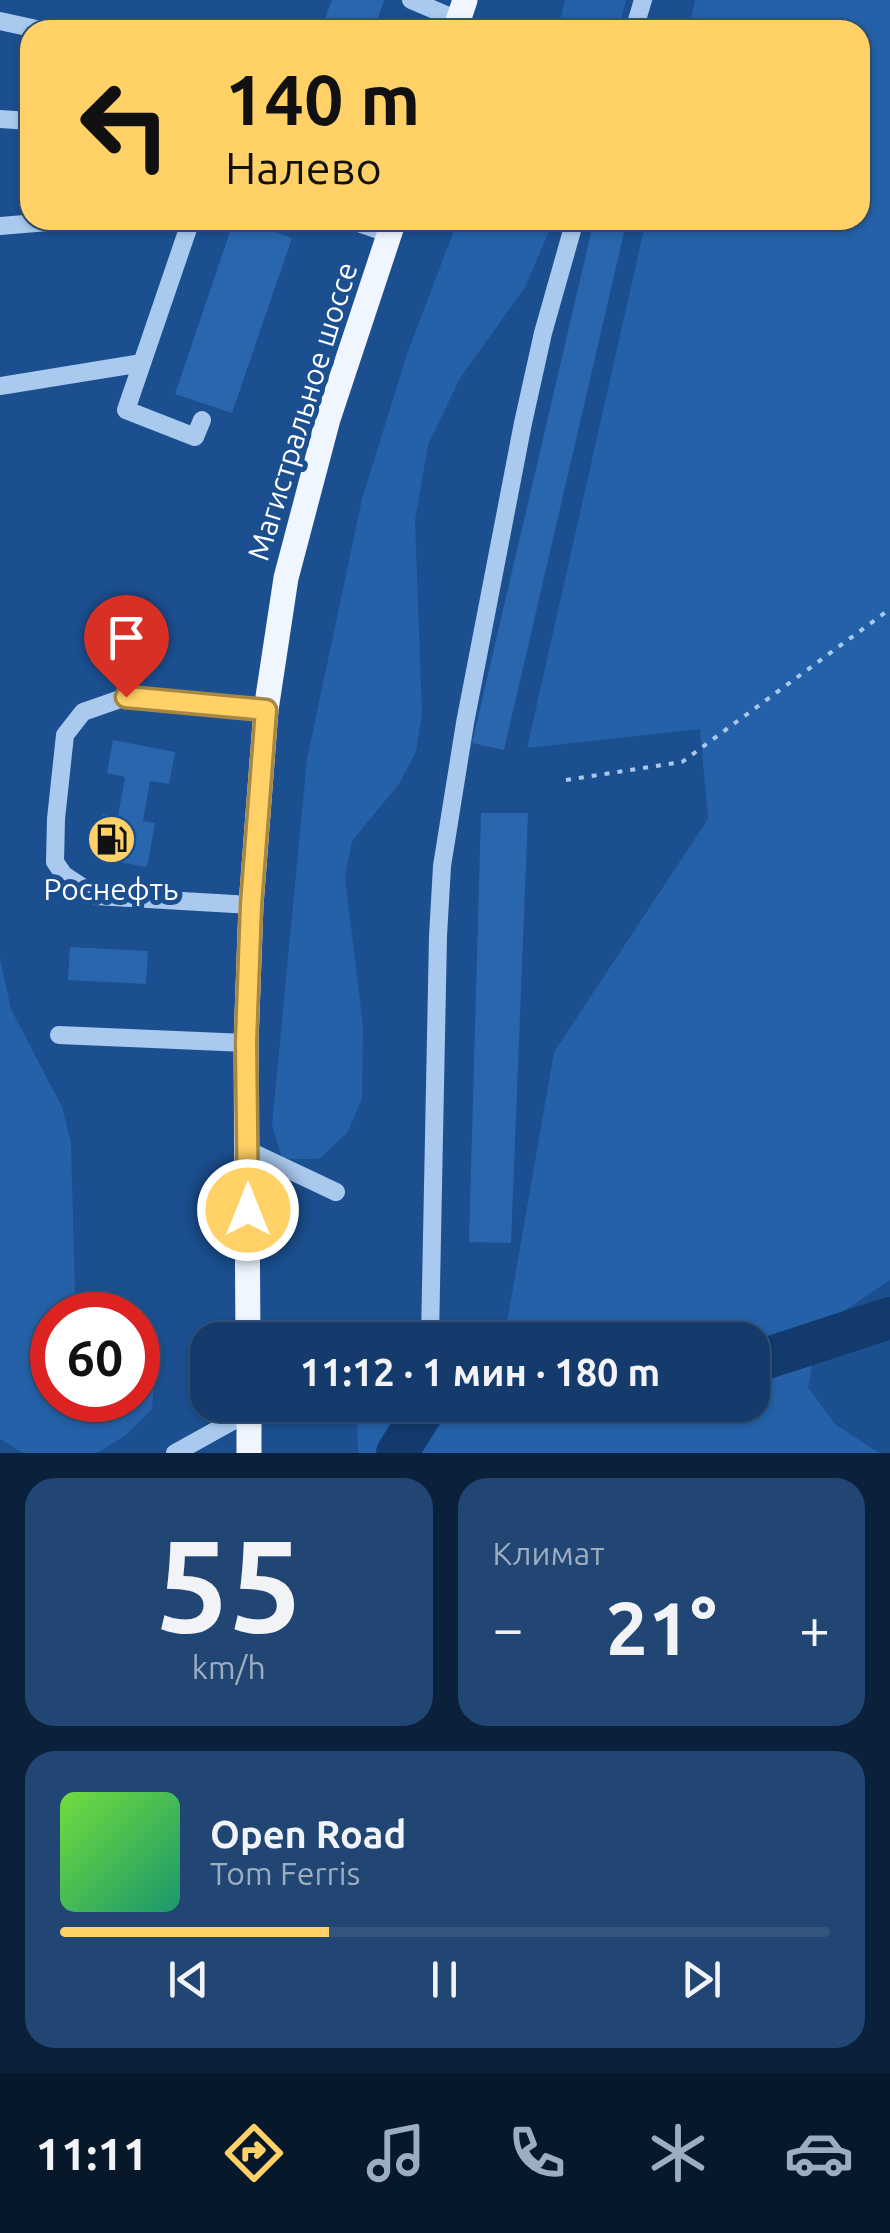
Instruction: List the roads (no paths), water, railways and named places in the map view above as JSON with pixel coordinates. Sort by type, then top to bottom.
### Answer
[{"type":"main road","name":"Магистральное шоссе","points":[[248,1322],[246,1042],[251,905],[266,710],[286,578],[328,419],[391,230]]},
{"type":"main road","points":[[249,1422],[250,1453]]},
{"type":"street","points":[[411,0],[460,17]]},
{"type":"street","points":[[188,230],[126,410],[195,438],[202,420]]},
{"type":"street","points":[[430,1322],[442,866],[465,723],[523,423],[572,230]]},
{"type":"street","points":[[0,386],[142,363]]},
{"type":"street","points":[[251,905],[96,896],[64,875],[54,862],[56,819],[65,735],[84,712],[126,697],[266,710]]},
{"type":"street","points":[[59,1035],[246,1042]]},
{"type":"street","points":[[247,1150],[336,1192]]},
{"type":"street","points":[[175,1453],[227,1422]]},
{"type":"waterway","points":[[770,1357],[890,1318]]},
{"type":"waterway","points":[[397,1453],[416,1422]]},
{"type":"place","name":"Роснефть","points":[[111,840]]}]
